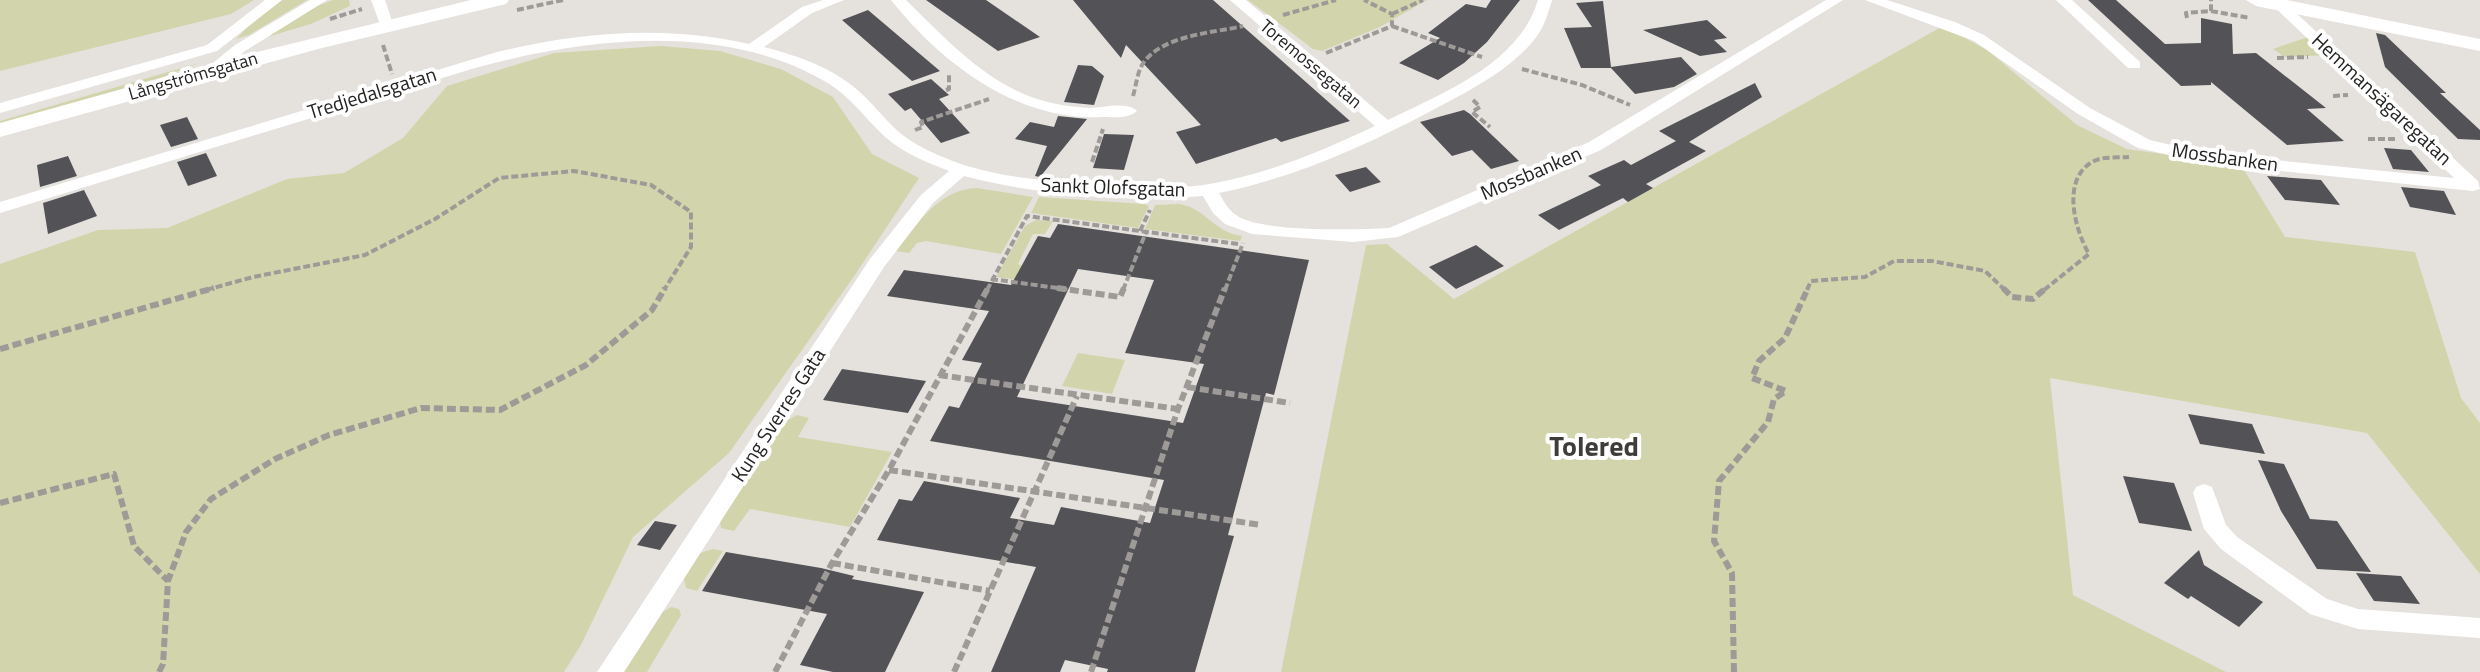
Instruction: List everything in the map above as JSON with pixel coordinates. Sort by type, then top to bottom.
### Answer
[{"type":"street","name":"Långströmsgatan","points":[[0,108],[212,48],[233,36],[259,9],[275,0]]},
{"type":"street","points":[[214,70],[240,48],[320,0]]},
{"type":"street","points":[[378,0],[386,24]]},
{"type":"street","name":"Långströmsgatan","points":[[0,130],[386,24],[499,0]]},
{"type":"street","points":[[753,48],[807,10],[837,0]]},
{"type":"street","points":[[898,0],[953,57],[1008,93],[1037,106],[1092,115],[1129,111]]},
{"type":"street","name":"Toremossegatan","points":[[1237,0],[1387,128]]},
{"type":"street","name":"Sankt Olofsgatan","points":[[753,48],[835,80],[903,144],[934,161],[960,170],[1055,187],[1158,192],[1208,190],[1251,181],[1387,128],[1457,90],[1498,63],[1534,29],[1545,0]]},
{"type":"street","name":"Mossbanken","points":[[1208,190],[1219,209],[1231,220],[1252,228],[1353,236],[1392,233],[1595,146],[1836,0]]},
{"type":"street","name":"Mossbanken","points":[[1872,0],[1950,25],[1979,38],[2084,111],[2144,144],[2205,158],[2476,190]]},
{"type":"street","points":[[2063,0],[2134,65]]},
{"type":"street","points":[[2255,9],[2278,2],[2480,45]]},
{"type":"street","name":"Hemmansägaregatan","points":[[2278,2],[2476,190]]},
{"type":"street","name":"Tredjedalsgatan","points":[[0,208],[455,67],[527,49],[638,37],[689,39],[753,48]]},
{"type":"street","name":"Kung Sverres Gata","points":[[610,672],[877,263],[927,199],[960,170]]},
{"type":"street","points":[[2204,493],[2216,529],[2229,543],[2319,607],[2358,619],[2480,628]]},
{"type":"path","points":[[1129,111],[1143,64],[1149,57],[1175,44],[1336,0]]},
{"type":"path","points":[[1364,0],[1392,14]]},
{"type":"path","points":[[1392,14],[1423,0]]},
{"type":"path","points":[[2211,0],[2211,11]]},
{"type":"path","points":[[2187,18],[2186,13],[2255,9]]},
{"type":"path","points":[[1392,14],[1392,26]]},
{"type":"path","points":[[1307,61],[1392,26],[1498,63],[1582,85],[1652,114]]},
{"type":"path","points":[[1457,90],[1480,107],[1472,112],[1490,127]]},
{"type":"path","points":[[895,136],[923,127],[921,122],[1008,93]]},
{"type":"path","points":[[1092,162],[1109,113]]},
{"type":"path","points":[[1734,672],[1732,573],[1714,541],[1719,481],[1768,422],[1774,399],[1786,391],[1752,378],[1759,361],[1785,338],[1811,281],[1865,277],[1894,261],[1932,261],[1985,271],[2012,297],[2033,299],[2089,254],[2078,238],[2073,206],[2080,173],[2093,161],[2165,148]]},
{"type":"path","points":[[0,349],[253,277],[365,255],[435,219],[499,178],[574,171],[651,185],[691,212],[691,247],[652,310],[586,365],[500,410],[421,408],[329,435],[275,459],[211,499],[186,532],[168,581],[163,664],[159,672]]},
{"type":"path","points":[[775,672],[832,563],[889,470],[1027,216],[1243,245]]},
{"type":"path","points":[[1091,672],[1178,409],[1252,228]]},
{"type":"path","points":[[991,279],[1120,297],[1146,232]]},
{"type":"path","points":[[939,375],[1178,409]]},
{"type":"path","points":[[1187,387],[1290,403]]},
{"type":"path","points":[[954,672],[1077,396]]},
{"type":"path","points":[[889,470],[1261,525]]},
{"type":"path","points":[[0,503],[114,474],[134,546],[168,581]]},
{"type":"path","points":[[832,563],[990,591]]},
{"type":"green space","points":[[0,0],[254,0],[231,14],[0,71]]},
{"type":"green space","points":[[279,0],[307,0],[249,35],[236,39],[265,9]]},
{"type":"green space","points":[[333,0],[349,0],[350,6],[311,24],[260,39],[314,7]]},
{"type":"green space","points":[[1248,0],[1427,0],[1380,27],[1322,51],[1313,49]]},
{"type":"green space","points":[[1943,26],[1987,50],[2077,125],[2127,149],[2241,165],[2285,237],[2415,252],[2461,398],[2480,423],[2480,574],[2367,433],[2050,378],[2073,595],[2226,672],[1281,672],[1366,245],[1387,244],[1454,299]]},
{"type":"green space","points":[[2308,37],[2328,55],[2285,57],[2273,49]]},
{"type":"green space","points":[[661,46],[720,51],[781,69],[833,97],[872,154],[919,178],[855,275],[729,453],[633,537],[581,645],[564,672],[0,672],[0,264],[98,230],[167,228],[287,179],[344,173],[403,138],[447,86],[554,53]]},
{"type":"green space","points":[[199,63],[163,77],[0,124],[0,121]]},
{"type":"green space","points":[[977,188],[1033,197],[1001,254],[926,241],[917,243],[909,253],[896,251],[940,201],[951,194]]},
{"type":"green space","points":[[1039,197],[1149,206],[1138,228],[1031,213]]},
{"type":"green space","points":[[1179,204],[1196,210],[1224,230],[1242,236],[1240,241],[1145,229],[1155,205]]},
{"type":"green space","points":[[1036,220],[1053,221],[1045,234],[1033,234],[1018,264],[1060,286],[996,277],[1025,226]]},
{"type":"green space","points":[[1078,353],[1125,360],[1112,394],[1062,386]]},
{"type":"green space","points":[[797,415],[809,418],[798,437],[892,452],[850,527],[750,509],[734,531],[721,528],[720,522],[786,421]]},
{"type":"green space","points":[[713,549],[723,551],[697,591],[686,588],[684,579],[700,553]]},
{"type":"green space","points":[[671,607],[679,609],[681,615],[647,672],[624,672],[663,612]]},
{"type":"building","points":[[926,0],[986,0],[1040,37],[998,51]]},
{"type":"building","points":[[1073,0],[1213,0],[1350,121],[1281,142],[1276,138],[1196,164],[1176,132],[1201,125],[1126,45],[1121,58]]},
{"type":"building","points":[[1491,0],[1520,0],[1487,42],[1464,63],[1438,80],[1399,63],[1440,38],[1428,33],[1466,4],[1486,8]]},
{"type":"building","points":[[2088,0],[2116,0],[2165,44],[2201,43],[2201,18],[2232,24],[2233,54],[2256,53],[2326,108],[2307,109],[2344,141],[2287,145],[2211,82],[2211,85],[2181,86]]},
{"type":"building","points":[[1603,1],[1611,67],[1681,57],[1697,74],[1674,87],[1635,94],[1611,68],[1581,68],[1564,28],[1592,27],[1576,3]]},
{"type":"building","points":[[868,10],[940,71],[912,81],[842,20]]},
{"type":"building","points":[[1707,20],[1727,38],[1714,40],[1727,52],[1700,56],[1643,30]]},
{"type":"building","points":[[2376,33],[2385,35],[2446,93],[2440,93],[2480,130],[2480,140],[2458,139],[2385,67]]},
{"type":"building","points":[[1078,65],[1092,66],[1104,76],[1094,105],[1064,102]]},
{"type":"building","points":[[931,79],[949,95],[939,99],[970,133],[941,143],[911,108],[905,111],[888,94]]},
{"type":"building","points":[[1755,83],[1762,97],[1689,142],[1706,151],[1646,184],[1653,188],[1628,202],[1623,198],[1559,230],[1538,215],[1601,185],[1588,176],[1624,160],[1631,165],[1676,141],[1659,131]]},
{"type":"building","points":[[1464,110],[1519,161],[1491,169],[1472,150],[1452,156],[1420,122]]},
{"type":"building","points":[[1058,116],[1087,119],[1040,177],[1035,176],[1047,146],[1015,139],[1030,122],[1054,127]]},
{"type":"building","points":[[187,117],[198,139],[171,147],[160,125]]},
{"type":"building","points":[[1104,134],[1134,135],[1124,170],[1093,168]]},
{"type":"building","points":[[2384,148],[2411,150],[2429,172],[2393,169]]},
{"type":"building","points":[[206,153],[217,176],[188,186],[177,162]]},
{"type":"building","points":[[68,156],[77,176],[40,187],[37,165]]},
{"type":"building","points":[[1366,167],[1381,182],[1350,192],[1335,175]]},
{"type":"building","points":[[2267,176],[2321,180],[2340,205],[2285,200]]},
{"type":"building","points":[[2401,187],[2444,191],[2456,215],[2410,207]]},
{"type":"building","points":[[84,190],[97,216],[48,234],[43,203]]},
{"type":"building","points":[[1058,224],[1309,260],[1274,395],[1266,393],[1228,535],[1234,536],[1195,672],[1107,672],[1108,669],[1065,660],[1060,672],[991,672],[1036,567],[877,540],[899,499],[912,501],[924,481],[1020,498],[1010,518],[1054,525],[1061,507],[1150,523],[1164,480],[930,441],[949,406],[959,408],[982,363],[962,360],[989,311],[887,296],[904,270],[1011,285],[1038,236],[1050,238]],"holes":[[[1078,269],[1154,280],[1125,353],[1204,364],[1183,423],[1017,397]]]},
{"type":"building","points":[[1476,245],[1504,266],[1456,289],[1429,267]]},
{"type":"building","points":[[842,369],[926,381],[908,413],[823,400]]},
{"type":"building","points":[[2188,414],[2252,424],[2265,454],[2200,444]]},
{"type":"building","points":[[2258,460],[2284,464],[2310,519],[2337,521],[2371,572],[2317,569],[2281,511]]},
{"type":"building","points":[[2123,476],[2174,483],[2192,531],[2139,523]]},
{"type":"building","points":[[655,521],[677,525],[660,550],[637,545]]},
{"type":"building","points":[[2199,550],[2204,565],[2263,602],[2239,627],[2191,596],[2188,599],[2164,583]]},
{"type":"building","points":[[726,552],[821,568],[854,576],[852,579],[924,592],[885,672],[833,672],[800,665],[827,614],[702,591]]},
{"type":"building","points":[[2356,573],[2401,576],[2420,604],[2374,601]]},
{"type":"district","name":"Tolered","points":[[1594,446]]}]
